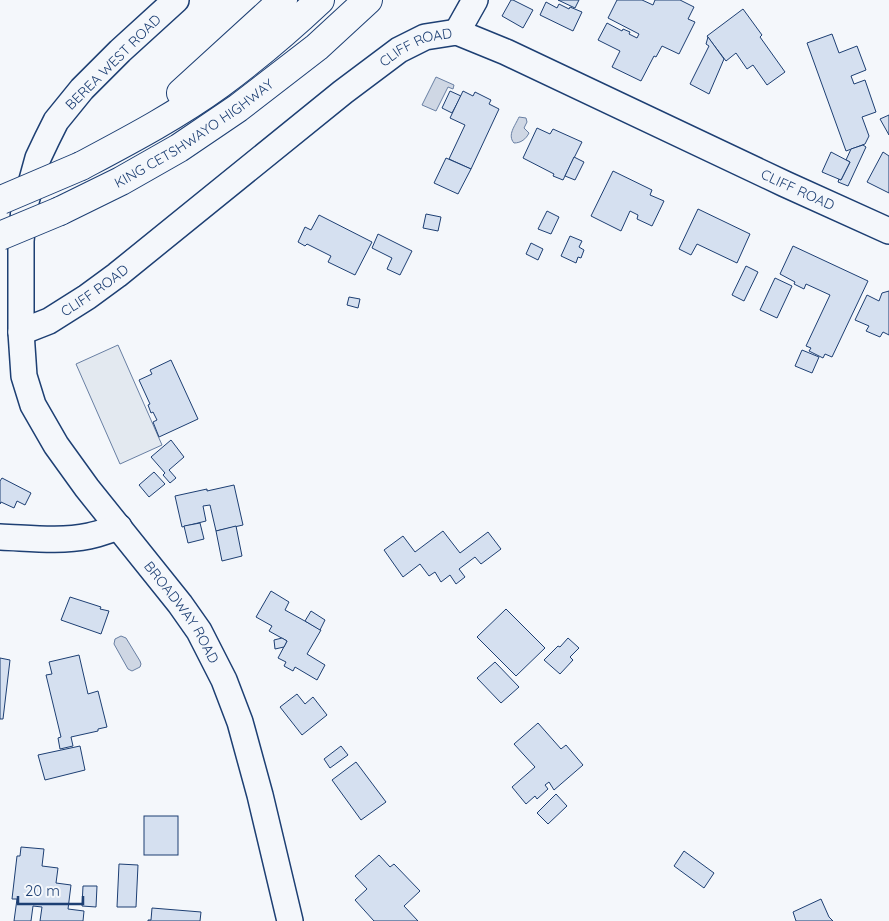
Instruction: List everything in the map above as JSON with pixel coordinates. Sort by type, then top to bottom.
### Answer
[{"type":"highway","points":[[126,143],[283,0]]},
{"type":"highway","name":"KING CETSHWAYO HIGHWAY","points":[[1,200],[81,166],[126,143],[167,118],[219,85],[320,0]]},
{"type":"highway","name":"KING CETSHWAYO HIGHWAY","points":[[0,236],[60,211],[121,182],[179,148],[238,108],[317,47],[368,0]]},
{"type":"highway","points":[[317,47],[357,22],[382,0]]},
{"type":"street","name":"BEREA WEST ROAD","points":[[21,332],[21,241],[24,209],[38,158],[47,138],[56,121],[82,89],[176,0]]},
{"type":"street","points":[[458,32],[475,0]]},
{"type":"street","name":"CLIFF ROAD","points":[[21,332],[49,321],[66,311],[117,275],[343,92],[399,50],[425,37],[458,32],[506,52],[889,232]]},
{"type":"street","name":"BROADWAY ROAD","points":[[21,332],[24,376],[33,405],[56,445],[87,488],[180,604],[199,631],[224,680],[240,722],[260,795],[290,921]]},
{"type":"street","points":[[0,537],[76,538],[90,536],[119,527]]},
{"type":"shaded area","points":[[436,77],[454,85],[453,89],[448,87],[436,111],[422,105]]},
{"type":"shaded area","points":[[519,117],[526,118],[527,122],[524,128],[529,133],[523,140],[514,143],[511,134]]},
{"type":"shaded area","points":[[118,345],[162,445],[120,464],[76,364]]},
{"type":"shaded area","points":[[121,636],[126,638],[141,664],[140,667],[132,671],[128,669],[114,644],[115,639]]},
{"type":"building","points":[[511,0],[533,10],[523,28],[502,16]]},
{"type":"building","points":[[558,0],[579,0],[575,8]]},
{"type":"building","points":[[617,0],[642,0],[653,5],[655,0],[680,0],[694,7],[688,19],[695,22],[679,54],[662,46],[656,57],[654,56],[641,81],[612,67],[620,51],[598,40],[607,23],[622,31],[623,29],[630,32],[629,34],[637,38],[639,34],[608,18]]},
{"type":"building","points":[[546,2],[557,8],[559,4],[582,12],[573,31],[540,15]]},
{"type":"building","points":[[743,9],[785,72],[767,85],[753,65],[747,69],[736,53],[726,61],[707,36]]},
{"type":"building","points":[[832,34],[839,53],[857,46],[866,70],[851,76],[854,84],[865,80],[876,112],[862,117],[869,136],[865,144],[846,151],[807,43]]},
{"type":"building","points":[[708,37],[724,59],[709,94],[690,84],[709,46],[706,44]]},
{"type":"building","points":[[450,91],[461,96],[452,113],[442,108]]},
{"type":"building","points":[[463,91],[473,96],[475,92],[491,100],[489,104],[499,109],[471,169],[449,159],[465,125],[450,118]]},
{"type":"building","points":[[889,115],[889,135],[880,119]]},
{"type":"building","points":[[537,128],[550,134],[553,129],[582,142],[563,180],[523,158]]},
{"type":"building","points":[[863,145],[866,147],[848,186],[838,182],[839,179],[841,180],[850,162],[846,160],[851,149]]},
{"type":"building","points":[[831,152],[850,162],[841,180],[822,172]]},
{"type":"building","points":[[883,152],[889,156],[889,193],[867,182]]},
{"type":"building","points":[[574,157],[584,162],[575,180],[565,176]]},
{"type":"building","points":[[446,158],[471,169],[458,194],[434,183]]},
{"type":"building","points":[[613,171],[652,190],[650,195],[664,201],[652,226],[637,219],[638,215],[630,211],[621,231],[591,216]]},
{"type":"building","points":[[698,209],[750,234],[737,263],[697,244],[691,255],[679,249]]},
{"type":"building","points":[[547,211],[559,217],[551,234],[538,229]]},
{"type":"building","points":[[426,214],[441,217],[438,231],[423,228]]},
{"type":"building","points":[[319,215],[372,242],[355,275],[328,262],[331,256],[307,244],[305,246],[298,242],[305,227],[311,230]]},
{"type":"building","points":[[378,234],[412,251],[400,275],[387,269],[392,258],[372,248]]},
{"type":"building","points":[[570,236],[582,241],[579,247],[584,250],[581,258],[578,257],[576,263],[561,256]]},
{"type":"building","points":[[531,243],[543,249],[538,260],[526,254]]},
{"type":"building","points":[[793,246],[868,281],[832,357],[825,354],[823,358],[809,351],[811,348],[806,346],[830,295],[806,284],[804,289],[780,274]]},
{"type":"building","points":[[746,266],[758,272],[744,301],[732,295]]},
{"type":"building","points":[[775,278],[792,286],[777,318],[760,310]]},
{"type":"building","points":[[889,291],[889,335],[883,332],[880,337],[866,331],[869,326],[855,320],[867,295],[879,301],[882,293]]},
{"type":"building","points":[[349,297],[360,299],[358,308],[347,305]]},
{"type":"building","points":[[802,350],[819,357],[812,373],[795,366]]},
{"type":"building","points":[[171,360],[198,419],[159,437],[153,422],[157,420],[153,412],[151,413],[148,405],[150,404],[139,380],[152,374],[150,370]]},
{"type":"building","points":[[171,440],[184,457],[169,470],[176,478],[170,483],[163,475],[165,473],[151,457]]},
{"type":"building","points":[[154,472],[165,484],[149,497],[139,485]]},
{"type":"building","points":[[2,478],[31,493],[25,505],[17,501],[14,508],[1,502],[0,504],[0,481]]},
{"type":"building","points":[[234,485],[243,525],[216,531],[210,505],[203,506],[206,521],[182,527],[175,496]]},
{"type":"building","points":[[200,523],[204,539],[188,543],[184,526]]},
{"type":"building","points":[[236,526],[242,556],[222,561],[216,531]]},
{"type":"building","points":[[443,531],[460,553],[488,532],[501,549],[481,564],[475,557],[459,569],[465,577],[456,584],[450,575],[441,582],[435,572],[429,576],[420,564],[403,577],[384,550],[403,536],[415,552]]},
{"type":"building","points":[[271,591],[289,602],[285,610],[321,630],[307,654],[325,665],[317,680],[295,667],[293,671],[284,666],[286,662],[278,658],[287,641],[269,631],[272,626],[256,617]]},
{"type":"building","points":[[70,597],[109,611],[101,634],[61,620]]},
{"type":"building","points":[[506,609],[545,648],[516,676],[477,637]]},
{"type":"building","points":[[311,611],[325,620],[320,630],[305,621]]},
{"type":"building","points":[[282,638],[287,641],[284,647],[275,649],[274,640]]},
{"type":"building","points":[[568,638],[579,648],[570,657],[573,660],[560,674],[544,660]]},
{"type":"building","points":[[79,655],[88,694],[98,691],[107,727],[71,737],[73,746],[60,749],[58,738],[61,737],[46,675],[52,674],[49,662]]},
{"type":"building","points":[[0,658],[10,660],[3,719],[0,719]]},
{"type":"building","points":[[495,662],[519,687],[501,703],[477,678]]},
{"type":"building","points":[[297,694],[305,704],[313,697],[327,715],[302,735],[280,707]]},
{"type":"building","points":[[538,723],[561,749],[566,745],[583,765],[554,790],[549,782],[545,785],[548,789],[537,799],[535,796],[526,804],[512,787],[535,767],[514,744]]},
{"type":"building","points":[[80,746],[85,770],[45,780],[38,755]]},
{"type":"building","points":[[341,746],[348,755],[330,768],[324,759]]},
{"type":"building","points":[[356,762],[386,802],[361,820],[332,780]]},
{"type":"building","points":[[556,794],[567,806],[548,824],[537,813]]},
{"type":"building","points":[[144,816],[178,816],[178,855],[144,855]]},
{"type":"building","points":[[21,847],[44,849],[42,866],[58,868],[56,883],[71,885],[68,909],[84,911],[83,921],[40,921],[42,907],[33,906],[31,921],[14,921],[17,899],[12,899],[17,856],[20,856]]},
{"type":"building","points":[[684,851],[714,873],[704,888],[674,866]]},
{"type":"building","points":[[379,855],[390,867],[394,864],[420,891],[404,906],[418,921],[374,921],[355,900],[367,889],[355,876]]},
{"type":"building","points":[[119,864],[138,865],[136,907],[117,907]]},
{"type":"building","points":[[83,886],[97,886],[96,907],[82,906]]},
{"type":"building","points":[[821,899],[829,917],[833,921],[796,921],[793,912]]},
{"type":"building","points":[[152,908],[201,912],[200,921],[148,921],[151,920]]}]
